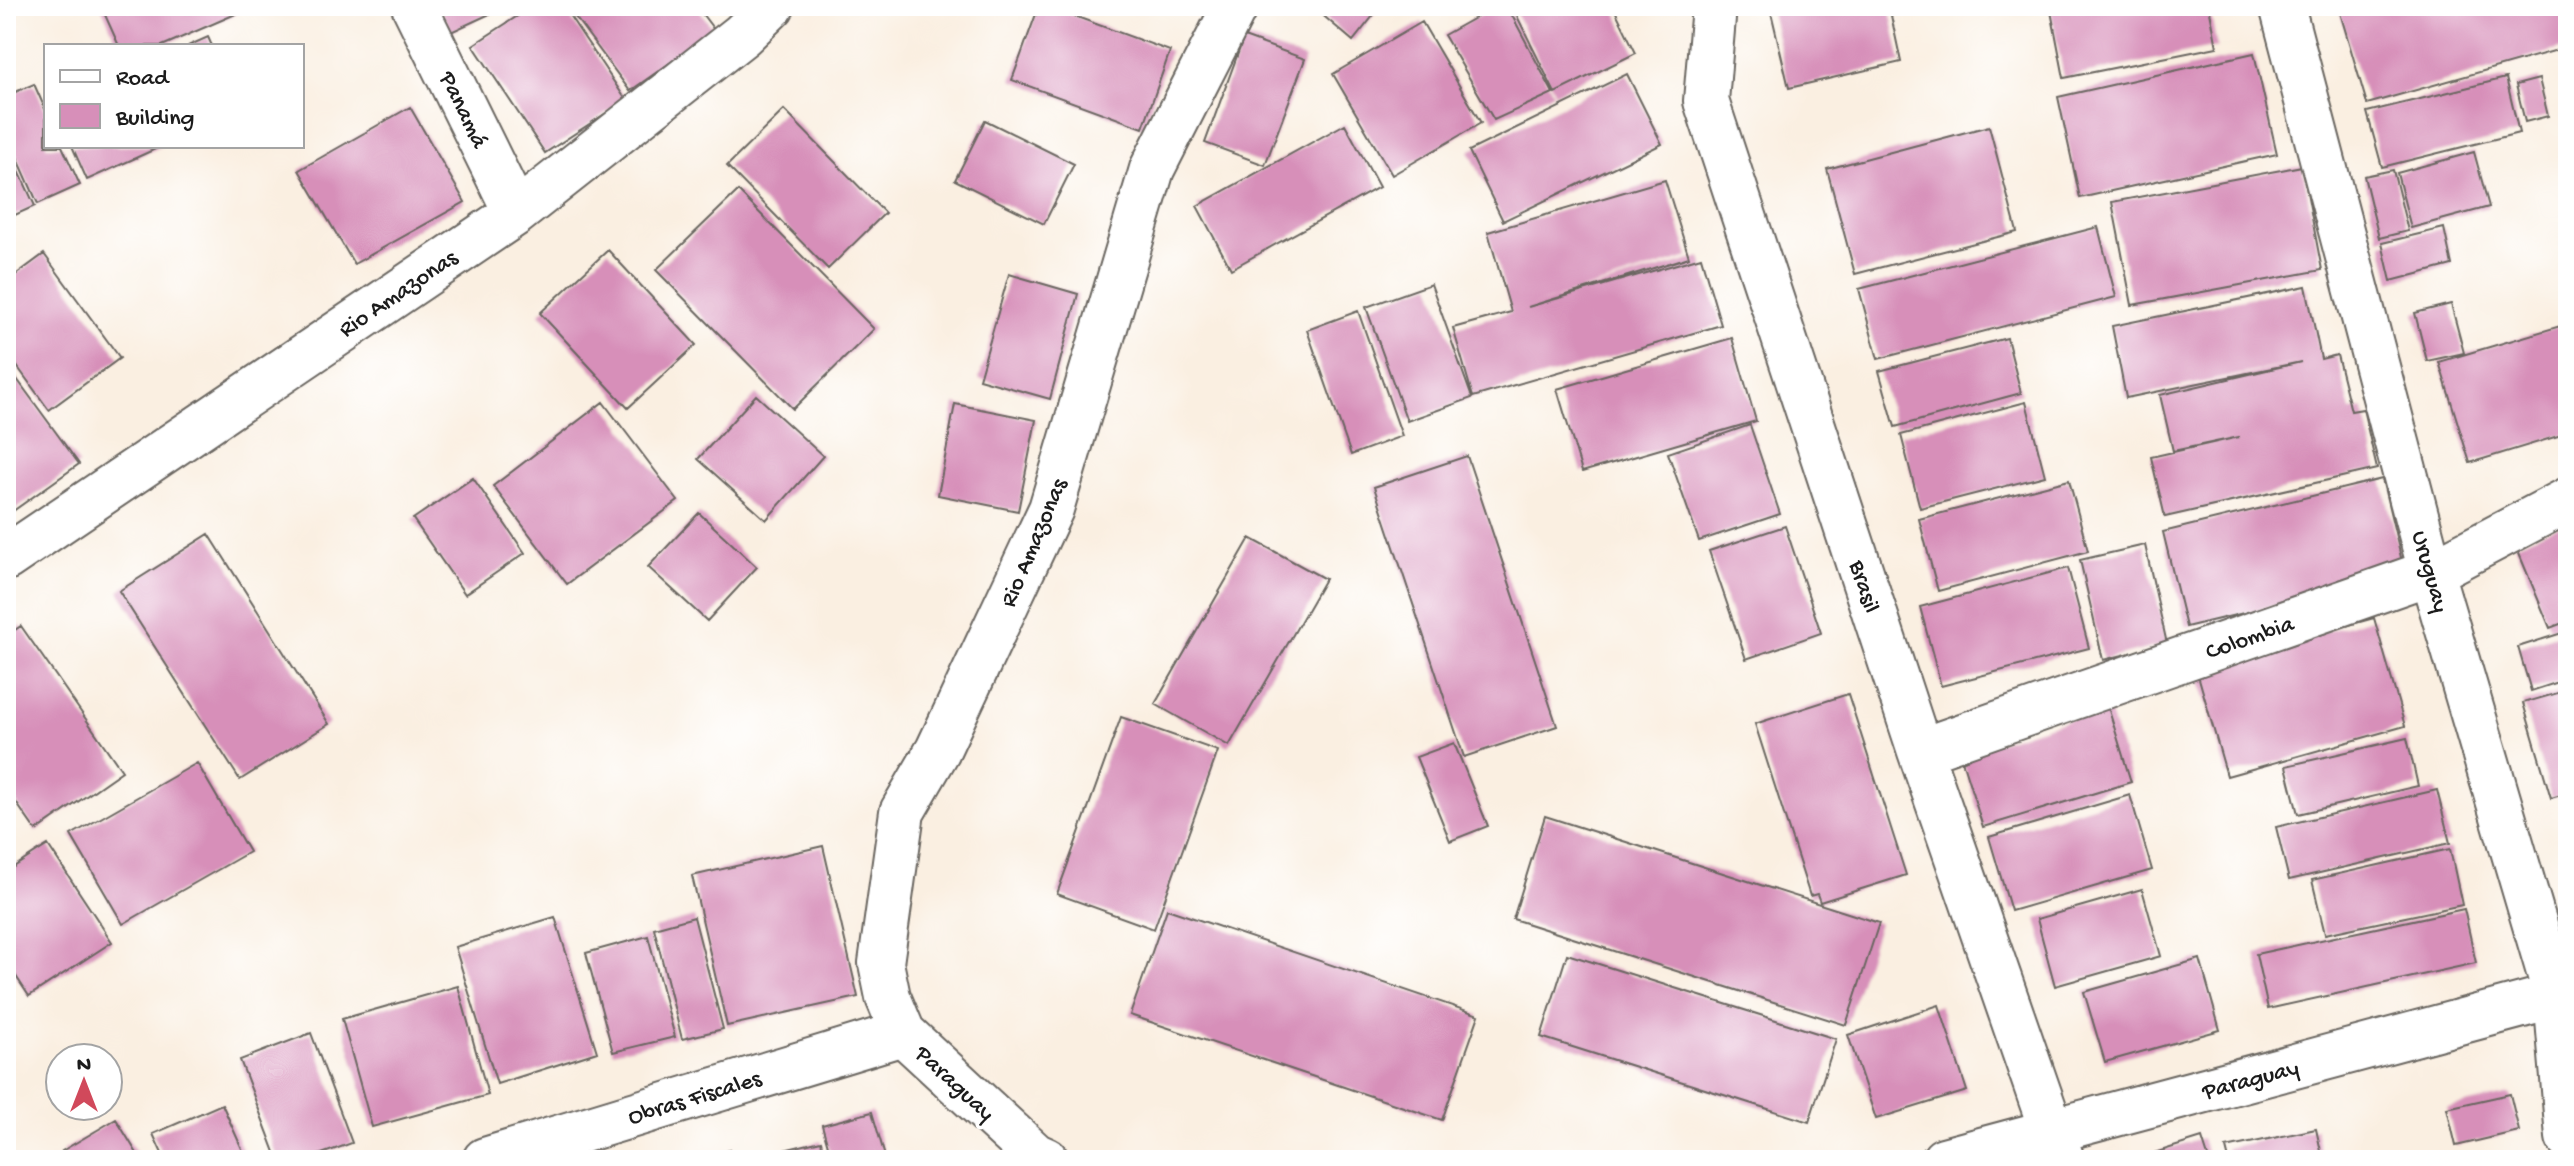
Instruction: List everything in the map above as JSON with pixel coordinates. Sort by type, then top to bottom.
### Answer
[{"type":"street","name":"Panamá","points":[[414,6],[516,213]]},
{"type":"street","name":"Rio Amazonas","points":[[6,558],[516,213],[742,35],[772,6]]},
{"type":"street","name":"Rio Amazonas","points":[[903,1033],[888,997],[881,963],[902,812],[938,750],[1051,509],[1152,169],[1235,6]]},
{"type":"street","name":"Brasil","points":[[1714,6],[1706,101],[1920,751],[2057,1145]]},
{"type":"street","name":"Uruguay","points":[[2282,6],[2431,572],[2556,996],[2568,1137]]},
{"type":"street","name":"Colombia","points":[[1920,751],[2431,572],[2568,500]]},
{"type":"street","name":"Paraguay","points":[[1944,1160],[2057,1145],[2556,996]]},
{"type":"street","name":"Obras Fiscales","points":[[485,1160],[903,1033]]},
{"type":"street","name":"Paraguay","points":[[903,1033],[1035,1155],[1046,1160]]},
{"type":"building","points":[[101,6],[254,6],[167,44],[118,44]]},
{"type":"building","points":[[439,6],[507,6],[451,32]]},
{"type":"building","points":[[533,6],[563,6],[626,100],[545,153],[473,45]]},
{"type":"building","points":[[576,6],[696,6],[715,31],[630,91],[570,10]]},
{"type":"building","points":[[1039,6],[1047,6],[1170,51],[1143,128],[1012,80]]},
{"type":"building","points":[[1312,6],[1381,6],[1353,41]]},
{"type":"building","points":[[1496,6],[1507,6],[1553,93],[1494,120],[1444,35]]},
{"type":"building","points":[[1512,6],[1613,6],[1636,53],[1555,93]]},
{"type":"building","points":[[1889,6],[1901,62],[1789,88],[1770,8]]},
{"type":"building","points":[[2050,6],[2209,6],[2217,47],[2064,78]]},
{"type":"building","points":[[2338,6],[2568,6],[2568,47],[2367,104]]},
{"type":"building","points":[[1422,22],[1481,123],[1392,175],[1333,74]]},
{"type":"building","points":[[208,37],[211,44],[192,44]]},
{"type":"building","points":[[1244,37],[1305,59],[1265,165],[1205,143]]},
{"type":"building","points":[[2254,53],[2277,154],[2080,198],[2058,97]]},
{"type":"building","points":[[1627,74],[1662,144],[1503,221],[1469,151]]},
{"type":"building","points":[[2506,78],[2519,133],[2382,167],[2367,112]]},
{"type":"building","points":[[2539,79],[2548,116],[2525,122],[2516,85]]},
{"type":"building","points":[[34,84],[44,106],[44,148],[63,148],[80,185],[38,204],[6,132],[6,96]]},
{"type":"building","points":[[410,107],[465,202],[354,264],[299,170]]},
{"type":"building","points":[[784,110],[885,213],[828,269],[727,166]]},
{"type":"building","points":[[985,120],[1074,164],[1044,224],[955,180]]},
{"type":"building","points":[[1345,124],[1379,187],[1231,269],[1197,206]]},
{"type":"building","points":[[1989,126],[2017,232],[1855,274],[1827,169]]},
{"type":"building","points":[[6,143],[35,206],[6,219]]},
{"type":"building","points":[[73,148],[158,148],[87,180]]},
{"type":"building","points":[[2474,152],[2489,207],[2411,228],[2397,173]]},
{"type":"building","points":[[2302,166],[2322,270],[2132,305],[2112,202]]},
{"type":"building","points":[[2393,170],[2408,231],[2379,238],[2364,176]]},
{"type":"building","points":[[1665,180],[1689,257],[1528,307],[1701,257],[1721,325],[1473,397],[1453,328],[1511,312],[1488,232]]},
{"type":"building","points":[[738,191],[874,329],[793,409],[656,270]]},
{"type":"building","points":[[2098,227],[2116,297],[1878,359],[1859,289]]},
{"type":"building","points":[[2444,228],[2452,265],[2391,281],[2382,243]]},
{"type":"building","points":[[608,250],[696,345],[628,408],[540,313]]},
{"type":"building","points":[[44,254],[120,358],[49,410],[6,351],[6,282]]},
{"type":"building","points":[[1009,274],[1078,294],[1050,399],[979,379]]},
{"type":"building","points":[[1431,284],[1472,398],[1407,421],[1366,307]]},
{"type":"building","points":[[2306,286],[2321,359],[2337,355],[2351,411],[2363,409],[2377,469],[2165,517],[2151,457],[2239,437],[2173,451],[2160,395],[2301,362],[2126,398],[2112,326]]},
{"type":"building","points":[[2451,304],[2464,353],[2427,361],[2415,313]]},
{"type":"building","points":[[1358,311],[1402,436],[1351,455],[1307,330]]},
{"type":"building","points":[[2567,324],[2568,433],[2470,463],[2439,362]]},
{"type":"building","points":[[1732,338],[1756,421],[1582,472],[1557,389]]},
{"type":"building","points":[[2007,338],[2021,393],[1895,427],[1879,371]]},
{"type":"building","points":[[6,364],[79,464],[6,516]]},
{"type":"building","points":[[756,395],[823,456],[766,520],[698,459]]},
{"type":"building","points":[[603,402],[678,501],[567,584],[493,486]]},
{"type":"building","points":[[2026,402],[2045,476],[1920,508],[1901,435]]},
{"type":"building","points":[[955,404],[1036,420],[1018,511],[938,495]]},
{"type":"building","points":[[1750,425],[1780,514],[1699,541],[1668,453]]},
{"type":"building","points":[[1467,456],[1557,726],[1464,757],[1374,487]]},
{"type":"building","points":[[473,478],[525,553],[465,594],[413,519]]},
{"type":"building","points":[[2382,479],[2405,574],[2186,627],[2163,532]]},
{"type":"building","points":[[2069,480],[2088,551],[1938,591],[1919,519]]},
{"type":"building","points":[[699,513],[757,567],[707,621],[648,567]]},
{"type":"building","points":[[2568,521],[2568,621],[2550,628],[2515,544]]},
{"type":"building","points":[[1785,526],[1821,633],[1746,659],[1709,551]]},
{"type":"building","points":[[209,534],[329,724],[240,780],[119,591]]},
{"type":"building","points":[[1250,538],[1325,579],[1229,746],[1155,704]]},
{"type":"building","points":[[2145,545],[2167,644],[2103,660],[2080,560]]},
{"type":"building","points":[[2068,568],[2089,648],[1941,686],[1920,607]]},
{"type":"building","points":[[2374,618],[2405,726],[2227,776],[2196,668]]},
{"type":"building","points":[[21,626],[122,771],[36,831],[6,788],[6,636]]},
{"type":"building","points":[[2568,631],[2568,679],[2531,691],[2518,647]]},
{"type":"building","points":[[2568,690],[2568,793],[2551,798],[2523,703]]},
{"type":"building","points":[[1848,694],[1906,875],[1820,902],[1817,894],[1810,896],[1755,724]]},
{"type":"building","points":[[2108,707],[2131,782],[1983,827],[1960,754]]},
{"type":"building","points":[[1121,717],[1218,751],[1154,929],[1057,894]]},
{"type":"building","points":[[2407,738],[2418,786],[2298,814],[2286,766]]},
{"type":"building","points":[[1454,743],[1488,826],[1450,841],[1416,757]]},
{"type":"building","points":[[197,763],[249,852],[123,924],[71,835]]},
{"type":"building","points":[[2437,790],[2450,843],[2289,880],[2276,827]]},
{"type":"building","points":[[2130,795],[2152,870],[2011,911],[1989,837]]},
{"type":"building","points":[[1545,816],[1879,923],[1846,1025],[1513,919]]},
{"type":"building","points":[[48,845],[112,942],[29,996],[6,961],[6,872]]},
{"type":"building","points":[[823,846],[858,997],[727,1026],[692,876]]},
{"type":"building","points":[[2450,849],[2462,905],[2325,934],[2312,880]]},
{"type":"building","points":[[2142,889],[2161,956],[2055,986],[2037,919]]},
{"type":"building","points":[[1167,909],[1479,1015],[1442,1120],[1130,1015]]},
{"type":"building","points":[[2464,909],[2476,963],[2268,1009],[2256,954]]},
{"type":"building","points":[[555,917],[597,1052],[497,1084],[455,947]]},
{"type":"building","points":[[694,917],[723,1029],[682,1039],[654,928]]},
{"type":"building","points":[[648,936],[675,1037],[613,1052],[586,953]]},
{"type":"building","points":[[1567,954],[1836,1039],[1809,1122],[1541,1037]]},
{"type":"building","points":[[2200,959],[2220,1030],[2105,1062],[2084,992]]},
{"type":"building","points":[[458,986],[488,1095],[372,1127],[342,1019]]},
{"type":"building","points":[[1939,1005],[1967,1091],[1876,1119],[1848,1035]]},
{"type":"building","points":[[311,1033],[352,1143],[305,1160],[278,1160],[240,1060]]},
{"type":"building","points":[[2510,1094],[2519,1131],[2456,1146],[2447,1108]]},
{"type":"building","points":[[222,1104],[247,1160],[165,1160],[153,1134]]},
{"type":"building","points":[[872,1112],[886,1160],[832,1160],[822,1125]]},
{"type":"building","points":[[111,1122],[118,1122],[141,1160],[68,1160],[62,1151]]},
{"type":"building","points":[[2316,1129],[2323,1160],[2229,1160],[2226,1148]]},
{"type":"building","points":[[2202,1138],[2209,1160],[2135,1160],[2135,1159]]},
{"type":"building","points":[[821,1141],[826,1160],[747,1160],[747,1159]]},
{"type":"building","points":[[730,1150],[733,1160],[698,1160],[698,1159]]}]
